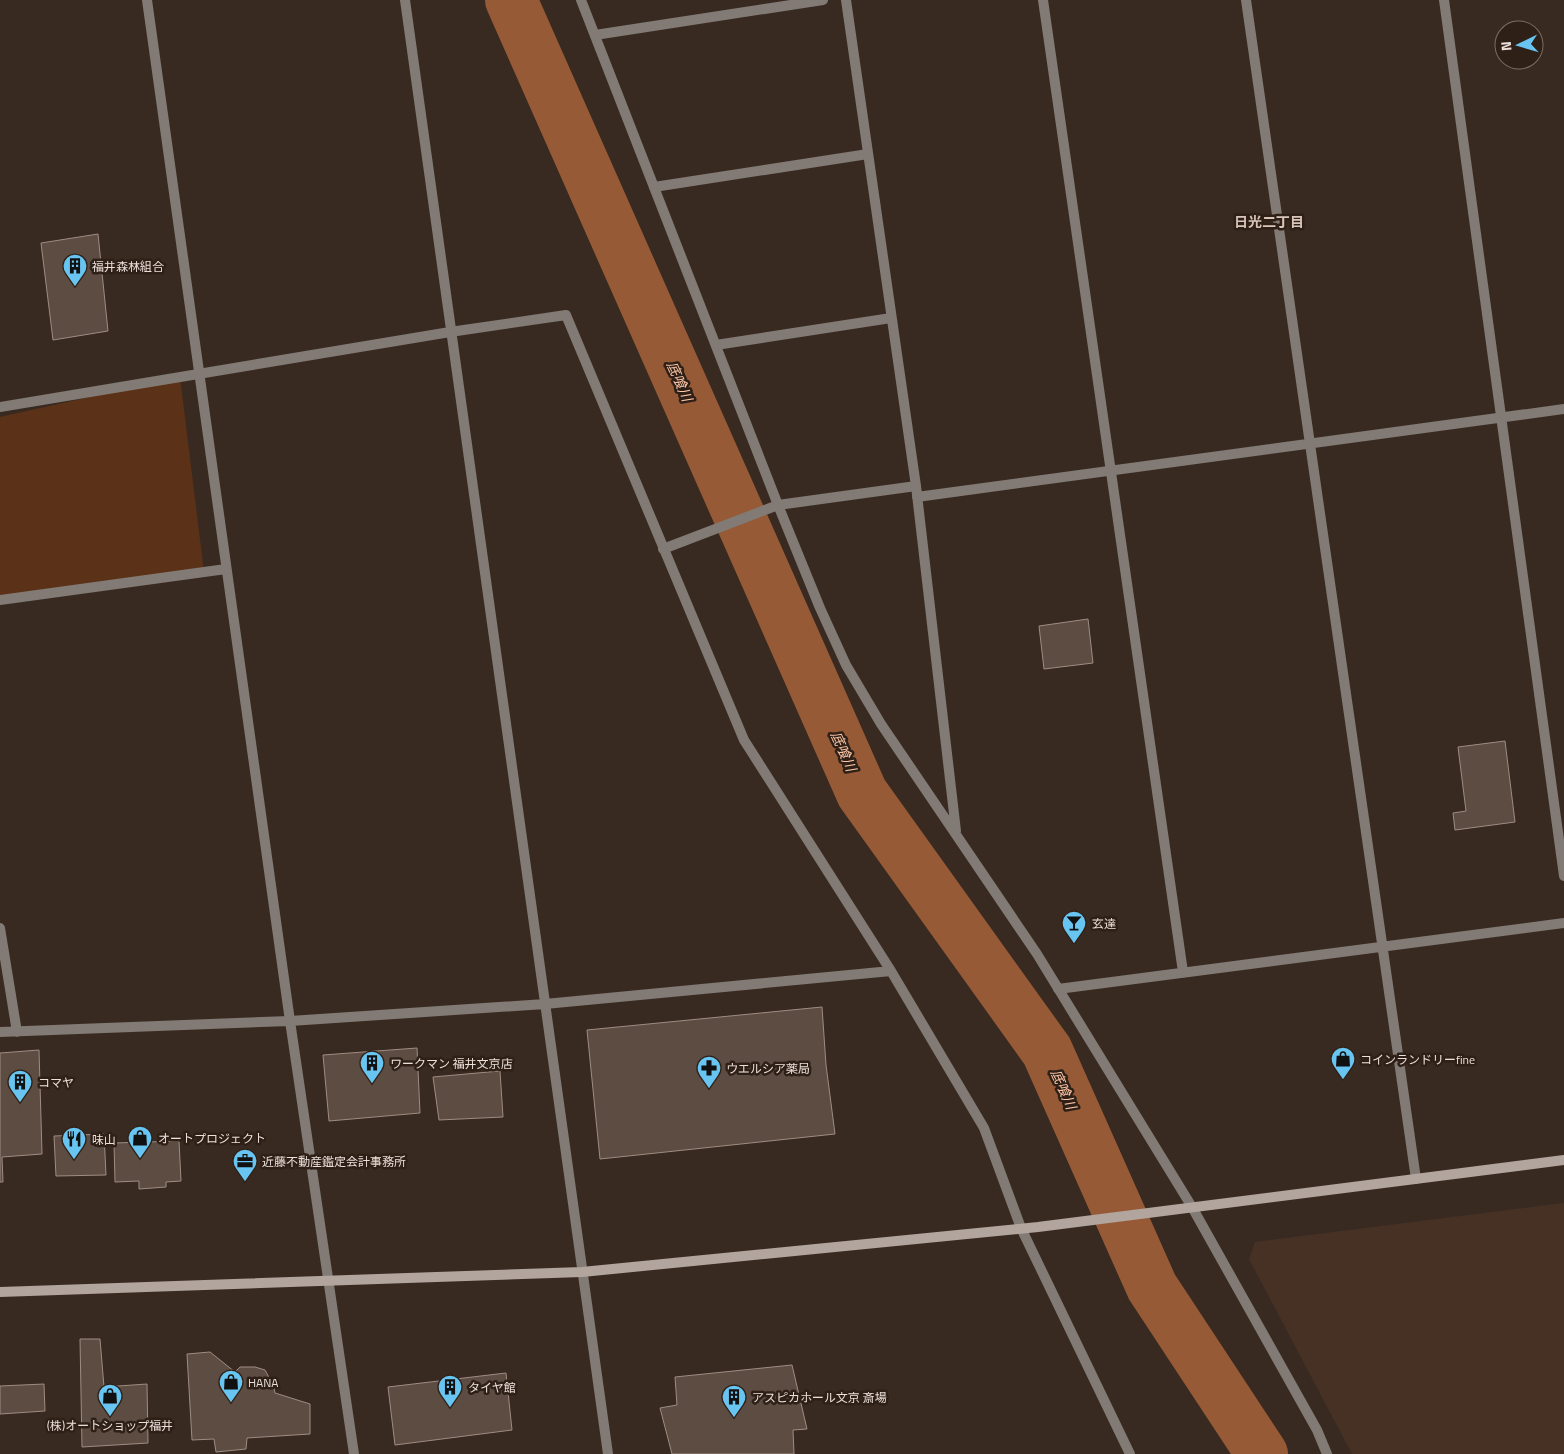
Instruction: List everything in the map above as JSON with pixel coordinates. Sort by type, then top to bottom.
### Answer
[{"type":"street","points":[[147,0],[290,1021],[354,1454]]},
{"type":"street","points":[[405,0],[608,1454]]},
{"type":"street","points":[[581,0],[778,505],[820,608],[846,665],[881,724],[1037,954],[1192,1207],[1317,1430],[1327,1454]]},
{"type":"street","points":[[595,35],[822,0]]},
{"type":"street","points":[[846,0],[916,486],[956,835]]},
{"type":"street","points":[[1043,0],[1183,972]]},
{"type":"street","points":[[1246,0],[1416,1178]]},
{"type":"street","points":[[1444,0],[1564,876]]},
{"type":"street","points":[[654,187],[868,154]]},
{"type":"street","points":[[0,407],[450,332],[566,315],[744,740],[891,971],[984,1128],[1021,1228],[1130,1454]]},
{"type":"street","points":[[716,345],[891,318]]},
{"type":"street","points":[[917,497],[1564,409]]},
{"type":"street","points":[[663,549],[778,505],[916,486]]},
{"type":"street","points":[[0,600],[226,569]]},
{"type":"street","points":[[1058,989],[1564,924]]},
{"type":"street","points":[[0,928],[17,1032]]},
{"type":"street","points":[[0,1032],[290,1021],[545,1004],[891,971]]},
{"type":"street","points":[[0,1292],[582,1272],[1021,1228],[1564,1160]]},
{"type":"shaded area","points":[[180,377],[204,572],[0,600],[0,417]]},
{"type":"shaded area","points":[[1564,1203],[1564,1454],[1352,1454],[1249,1259],[1255,1242]]},
{"type":"building","name":"福井森林組合","points":[[98,234],[108,331],[53,340],[41,243]]},
{"type":"building","points":[[1088,619],[1093,663],[1044,669],[1039,626]]},
{"type":"building","points":[[1505,741],[1515,822],[1455,830],[1453,813],[1466,811],[1458,747]]},
{"type":"building","points":[[822,1007],[826,1065],[835,1134],[600,1159],[587,1030]]},
{"type":"building","name":"ワークマン 福井文京店","points":[[417,1048],[420,1113],[329,1121],[323,1055]]},
{"type":"building","name":"コマヤ","points":[[39,1050],[42,1154],[2,1157],[3,1182],[0,1182],[0,1053]]},
{"type":"building","points":[[500,1071],[503,1117],[439,1120],[433,1077]]},
{"type":"building","points":[[104,1134],[106,1175],[56,1176],[54,1136]]},
{"type":"building","points":[[179,1141],[181,1181],[166,1182],[166,1187],[139,1189],[139,1181],[115,1182],[114,1143]]},
{"type":"building","points":[[80,1339],[100,1339],[104,1387],[147,1384],[148,1443],[82,1447]]},
{"type":"building","points":[[210,1352],[235,1372],[240,1367],[255,1367],[265,1370],[275,1393],[310,1404],[310,1434],[247,1438],[246,1449],[216,1452],[214,1439],[192,1440],[187,1354]]},
{"type":"building","name":"アスピカホール文京 斎場","points":[[792,1365],[807,1429],[793,1430],[794,1454],[672,1454],[660,1408],[677,1405],[675,1377]]},
{"type":"building","name":"タイヤ館","points":[[506,1373],[512,1430],[395,1445],[388,1387]]},
{"type":"building","points":[[44,1384],[45,1411],[0,1414],[0,1386]]},
{"type":"waterway","name":"底喰川","points":[[511,0],[862,793],[1047,1051],[1152,1287],[1262,1454]]},
{"type":"place","name":"福井森林組合","points":[[75,287]]},
{"type":"place","name":"玄達","points":[[1074,944]]},
{"type":"place","name":"コインランドリーfine","points":[[1343,1080]]},
{"type":"place","name":"ワークマン 福井文京店","points":[[372,1084]]},
{"type":"place","name":"ウエルシア薬局","points":[[709,1089]]},
{"type":"place","name":"コマヤ","points":[[20,1103]]},
{"type":"place","name":"オートプロジェクト","points":[[140,1159]]},
{"type":"place","name":"味山","points":[[74,1160]]},
{"type":"place","name":"近藤不動産鑑定会計事務所","points":[[245,1182]]},
{"type":"place","name":"HANA","points":[[231,1403]]},
{"type":"place","name":"タイヤ館","points":[[450,1408]]},
{"type":"place","name":"(株)オートショップ福井","points":[[110,1417]]},
{"type":"place","name":"アスピカホール文京 斎場","points":[[734,1418]]},
{"type":"district","name":"日光二丁目","points":[[1269,221]]}]
